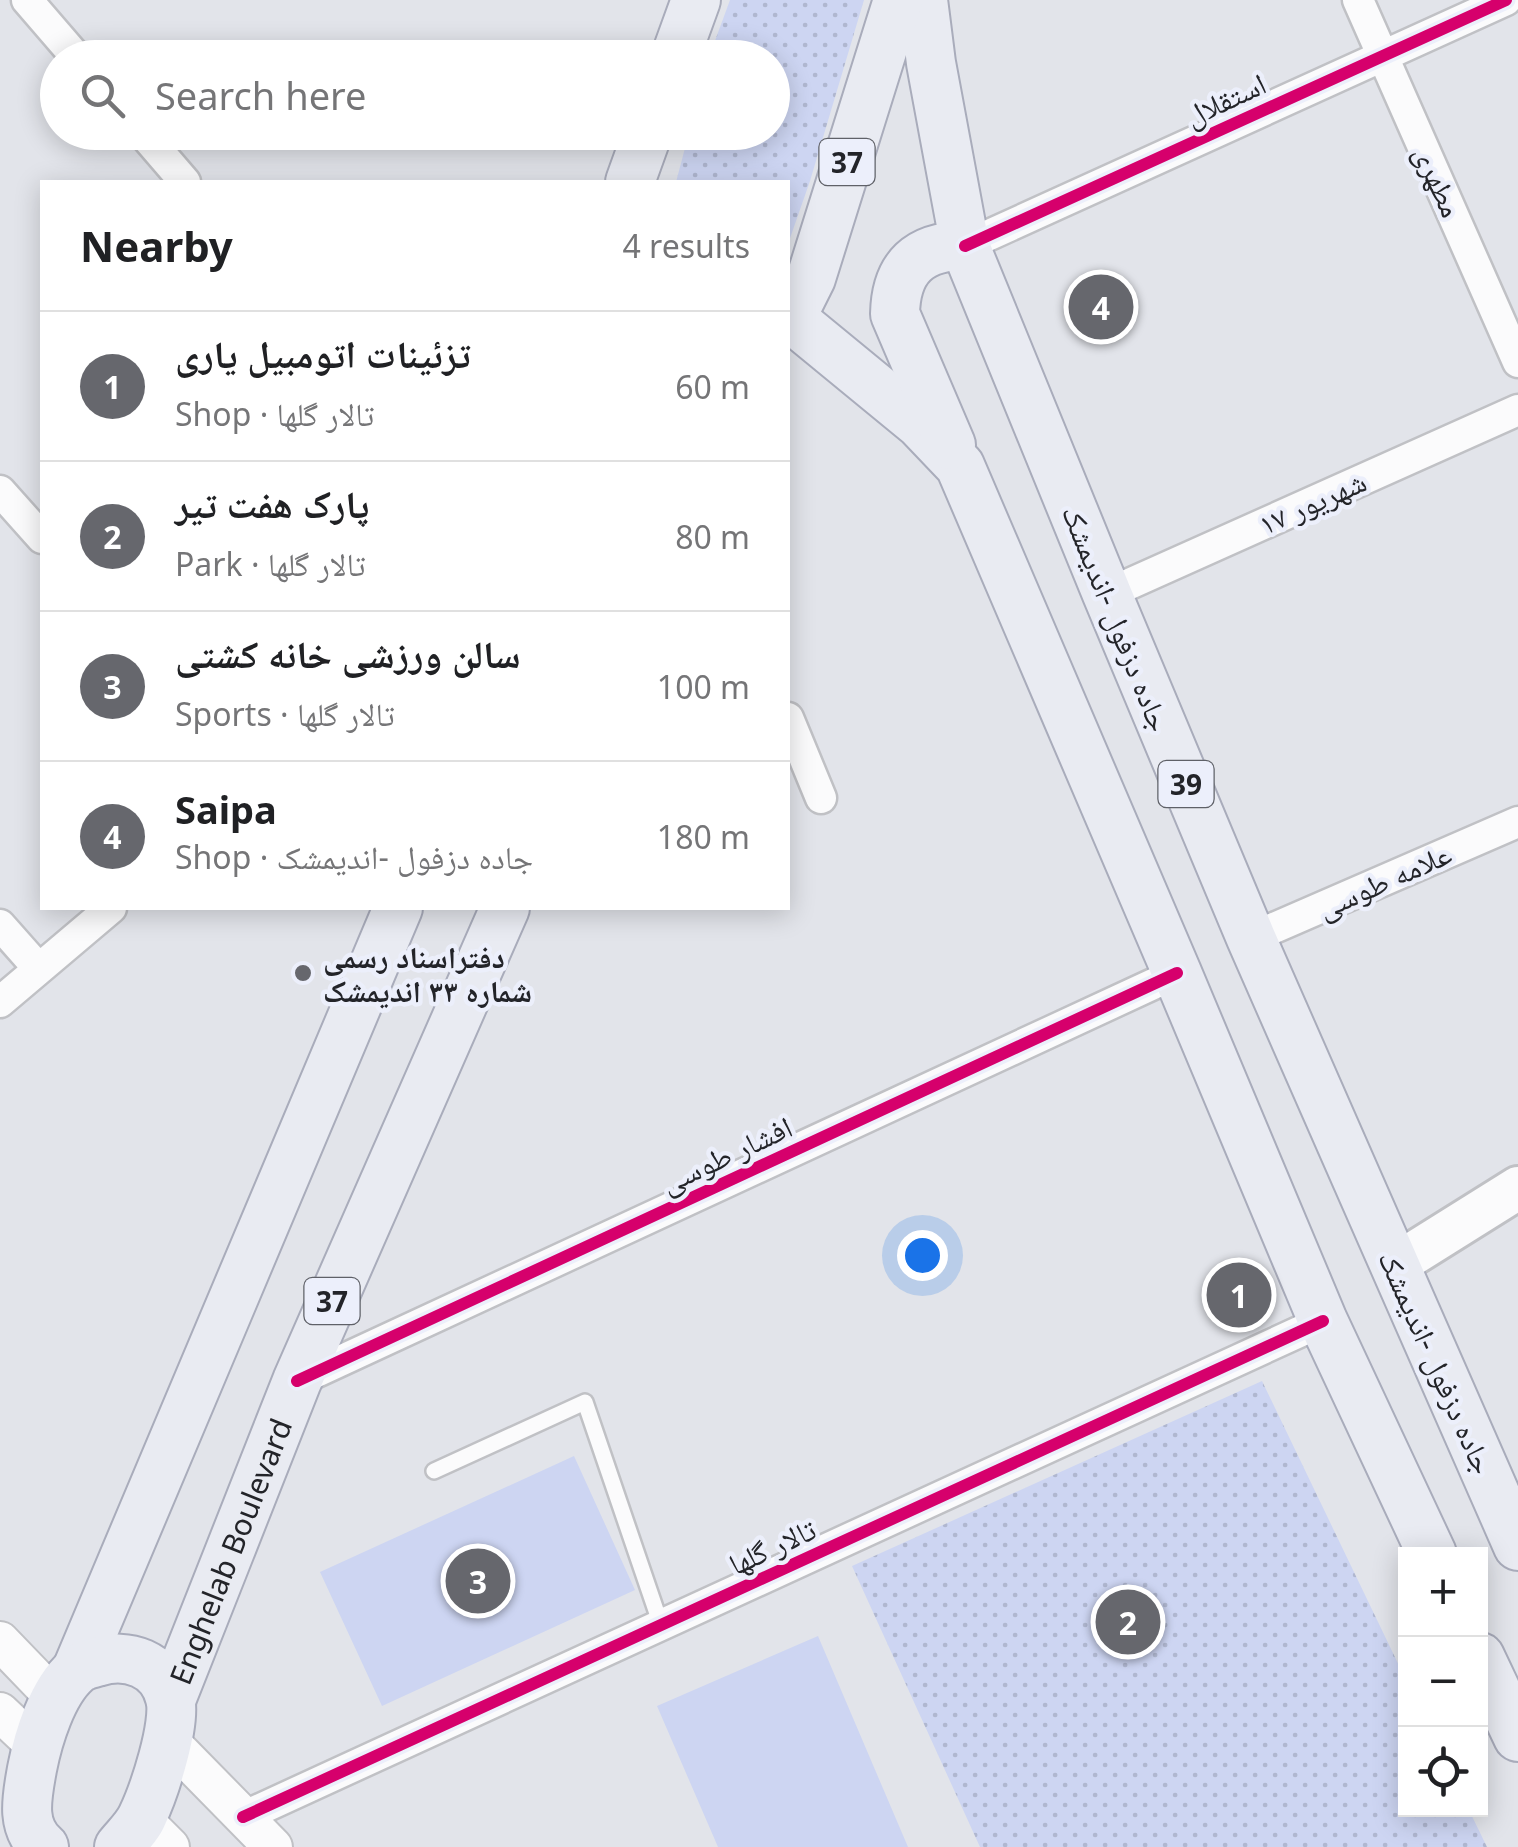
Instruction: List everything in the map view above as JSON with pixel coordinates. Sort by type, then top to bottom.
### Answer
[{"type":"main road","points":[[682,40],[696,0]]},
{"type":"main road","name":"37","points":[[790,318],[811,278],[898,0]]},
{"type":"main road","name":"جاده دزفول -اندیمشک","points":[[924,0],[931,63],[965,246],[1251,938],[1395,1265],[1513,1518]]},
{"type":"main road","points":[[631,180],[642,150]]},
{"type":"main road","points":[[965,246],[928,251],[912,262],[895,295],[895,314],[1323,1321],[1429,1547]]},
{"type":"main road","points":[[790,321],[920,424],[960,466]]},
{"type":"main road","points":[[32,1841],[26,1797],[37,1747],[397,910]]},
{"type":"main road","name":"Enghelab Boulevard","points":[[170,1721],[296,1380],[504,910]]},
{"type":"main road","points":[[1395,1265],[1518,1188]]},
{"type":"main road","points":[[66,1684],[112,1657],[134,1661],[152,1668],[163,1681],[170,1721]]},
{"type":"main road","points":[[1488,1674],[1518,1737]]},
{"type":"main road","name":"37","points":[[143,1838],[170,1721]]},
{"type":"street","points":[[28,0],[62,40]]},
{"type":"street","name":"مطهری","points":[[1358,0],[1518,362]]},
{"type":"street","name":"استقلال","points":[[965,246],[1506,0]]},
{"type":"street","points":[[157,150],[183,180]]},
{"type":"street","name":"۱۷ شهریور","points":[[1107,594],[1518,410]]},
{"type":"street","points":[[0,491],[40,536]]},
{"type":"street","points":[[790,723],[821,798]]},
{"type":"street","name":"علامه طوسی","points":[[1251,938],[1518,822]]},
{"type":"street","points":[[0,1002],[109,910]]},
{"type":"street","points":[[0,924],[39,969]]},
{"type":"street","name":"افشار طوسی","points":[[296,1380],[1177,972]]},
{"type":"street","name":"تالار گلها","points":[[243,1817],[1323,1321]]},
{"type":"street","points":[[0,1641],[66,1684]]},
{"type":"street","points":[[0,1712],[37,1747]]},
{"type":"street","points":[[170,1721],[243,1817],[273,1847]]},
{"type":"lane","points":[[434,1472],[585,1402],[661,1625]]},
{"type":"shaded area","points":[[730,0],[864,0],[790,238],[790,180],[677,180],[684,150],[790,150],[790,40],[715,40]]},
{"type":"shaded area","points":[[1262,1381],[1398,1663],[1398,1817],[1472,1817],[1487,1847],[980,1847],[852,1566]]},
{"type":"shaded area","points":[[574,1456],[635,1590],[382,1706],[320,1572]]},
{"type":"shaded area","points":[[818,1636],[908,1847],[718,1847],[657,1706]]},
{"type":"cycle path","points":[[965,246],[1506,0]]},
{"type":"cycle path","points":[[297,1381],[1177,973]]},
{"type":"cycle path","points":[[243,1817],[1323,1321]]},
{"type":"place","name":"Saipa","points":[[1101,307]]},
{"type":"place","name":"دفتراسناد رسمی شماره ۳۳ اندیمشک","points":[[303,973]]},
{"type":"place","name":"تزئینات اتومبیل یاری","points":[[1239,1295]]},
{"type":"place","name":"سالن ورزشی خانه کشتی","points":[[478,1581]]},
{"type":"place","name":"پارک هفت تیر","points":[[1128,1622]]}]
